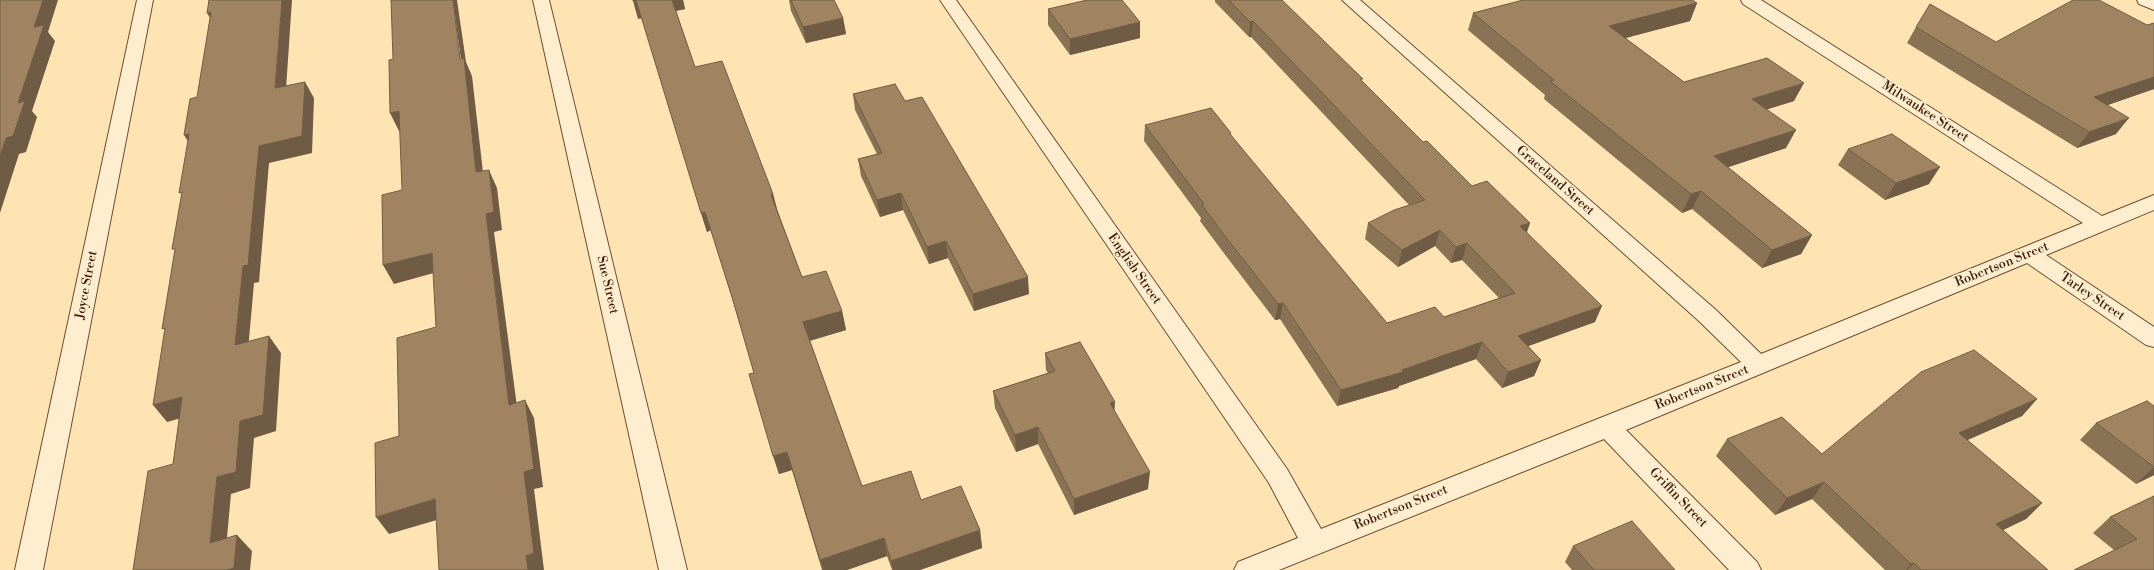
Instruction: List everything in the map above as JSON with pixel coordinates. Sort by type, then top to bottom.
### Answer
[{"type":"street","name":"Joyce Street","points":[[29,570],[145,0]]},
{"type":"street","name":"Sue Street","points":[[541,0],[673,570]]},
{"type":"street","name":"English Street","points":[[948,0],[1278,476],[1314,542]]},
{"type":"street","name":"Graceland Street","points":[[1350,0],[1708,316],[1758,365]]},
{"type":"street","name":"Milwaukee Street","points":[[1749,0],[2100,224]]},
{"type":"street","points":[[2145,0],[2154,4]]},
{"type":"street","name":"Robertson Street","points":[[1248,570],[1314,542],[1608,427],[2154,202]]},
{"type":"street","name":"Tarley Street","points":[[2030,254],[2154,339]]},
{"type":"street","name":"Griffin Street","points":[[1608,427],[1747,570]]},
{"type":"building","points":[[0,0],[43,0],[34,27],[44,25],[18,103],[25,101],[13,136],[6,138],[0,156]]},
{"type":"building","points":[[209,0],[282,0],[275,88],[305,82],[302,136],[259,146],[248,265],[243,266],[235,345],[269,336],[263,415],[240,421],[236,472],[217,477],[210,543],[237,535],[234,568],[227,570],[133,570],[148,471],[173,464],[182,397],[153,405],[165,328],[162,329],[175,249],[172,249],[182,192],[179,193],[189,134],[184,135],[190,99],[197,97],[211,12],[207,13]]},
{"type":"building","points":[[391,0],[453,0],[460,59],[464,58],[476,172],[489,170],[494,212],[486,214],[509,405],[525,400],[534,469],[524,472],[534,553],[526,556],[528,570],[439,570],[435,499],[376,517],[375,443],[399,436],[397,338],[436,327],[432,253],[383,265],[382,195],[402,190],[399,111],[390,113],[389,60],[393,59]]},
{"type":"building","points":[[636,0],[672,0],[695,67],[722,61],[773,194],[771,195],[802,277],[826,271],[842,311],[803,322],[862,486],[911,471],[921,500],[961,486],[980,530],[891,561],[884,538],[820,560],[787,452],[773,456],[749,374],[754,373],[732,297],[705,212],[701,213]]},
{"type":"building","points":[[791,0],[834,0],[843,18],[803,27]]},
{"type":"building","points":[[1087,0],[1122,0],[1140,22],[1070,39],[1048,9]]},
{"type":"building","points":[[1229,0],[1282,0],[1363,79],[1360,79],[1423,142],[1427,141],[1472,186],[1487,181],[1530,223],[1520,226],[1602,306],[1518,336],[1541,360],[1508,372],[1482,342],[1402,370],[1403,372],[1341,390],[1283,303],[1278,304],[1225,236],[1202,205],[1204,204],[1145,125],[1211,108],[1231,133],[1230,134],[1387,323],[1435,307],[1444,317],[1515,293],[1467,243],[1456,247],[1440,230],[1402,250],[1368,223],[1394,210],[1425,200],[1253,21],[1250,22]]},
{"type":"building","points":[[1523,0],[1692,0],[1697,3],[1609,26],[1684,82],[1767,58],[1804,83],[1752,99],[1796,130],[1714,156],[1812,235],[1772,250],[1701,191],[1691,194],[1550,81],[1554,80],[1473,13]]},
{"type":"building","points":[[2073,0],[2099,0],[2147,25],[2154,23],[2154,77],[2094,97],[2129,118],[2089,132],[1916,27],[1930,4],[1996,42]]},
{"type":"building","points":[[895,84],[905,101],[922,97],[1028,277],[973,294],[946,241],[927,247],[901,193],[877,200],[858,159],[882,153],[853,94]]},
{"type":"building","points":[[1892,134],[1940,167],[1896,183],[1848,149]]},
{"type":"building","points":[[1080,342],[1115,402],[1110,403],[1150,472],[1074,499],[1038,427],[1015,435],[993,391],[1055,371],[1045,353]]},
{"type":"building","points":[[1974,350],[2037,399],[1959,433],[2042,503],[1996,524],[2048,570],[1921,570],[1914,563],[1911,564],[1824,482],[1787,498],[1727,439],[1782,417],[1822,454],[1921,372]]},
{"type":"building","points":[[2147,401],[2154,406],[2154,467],[2096,423]]},
{"type":"building","points":[[2154,496],[2154,570],[2074,570],[2137,539],[2110,517]]},
{"type":"building","points":[[1632,521],[1675,570],[1594,570],[1573,546]]}]
